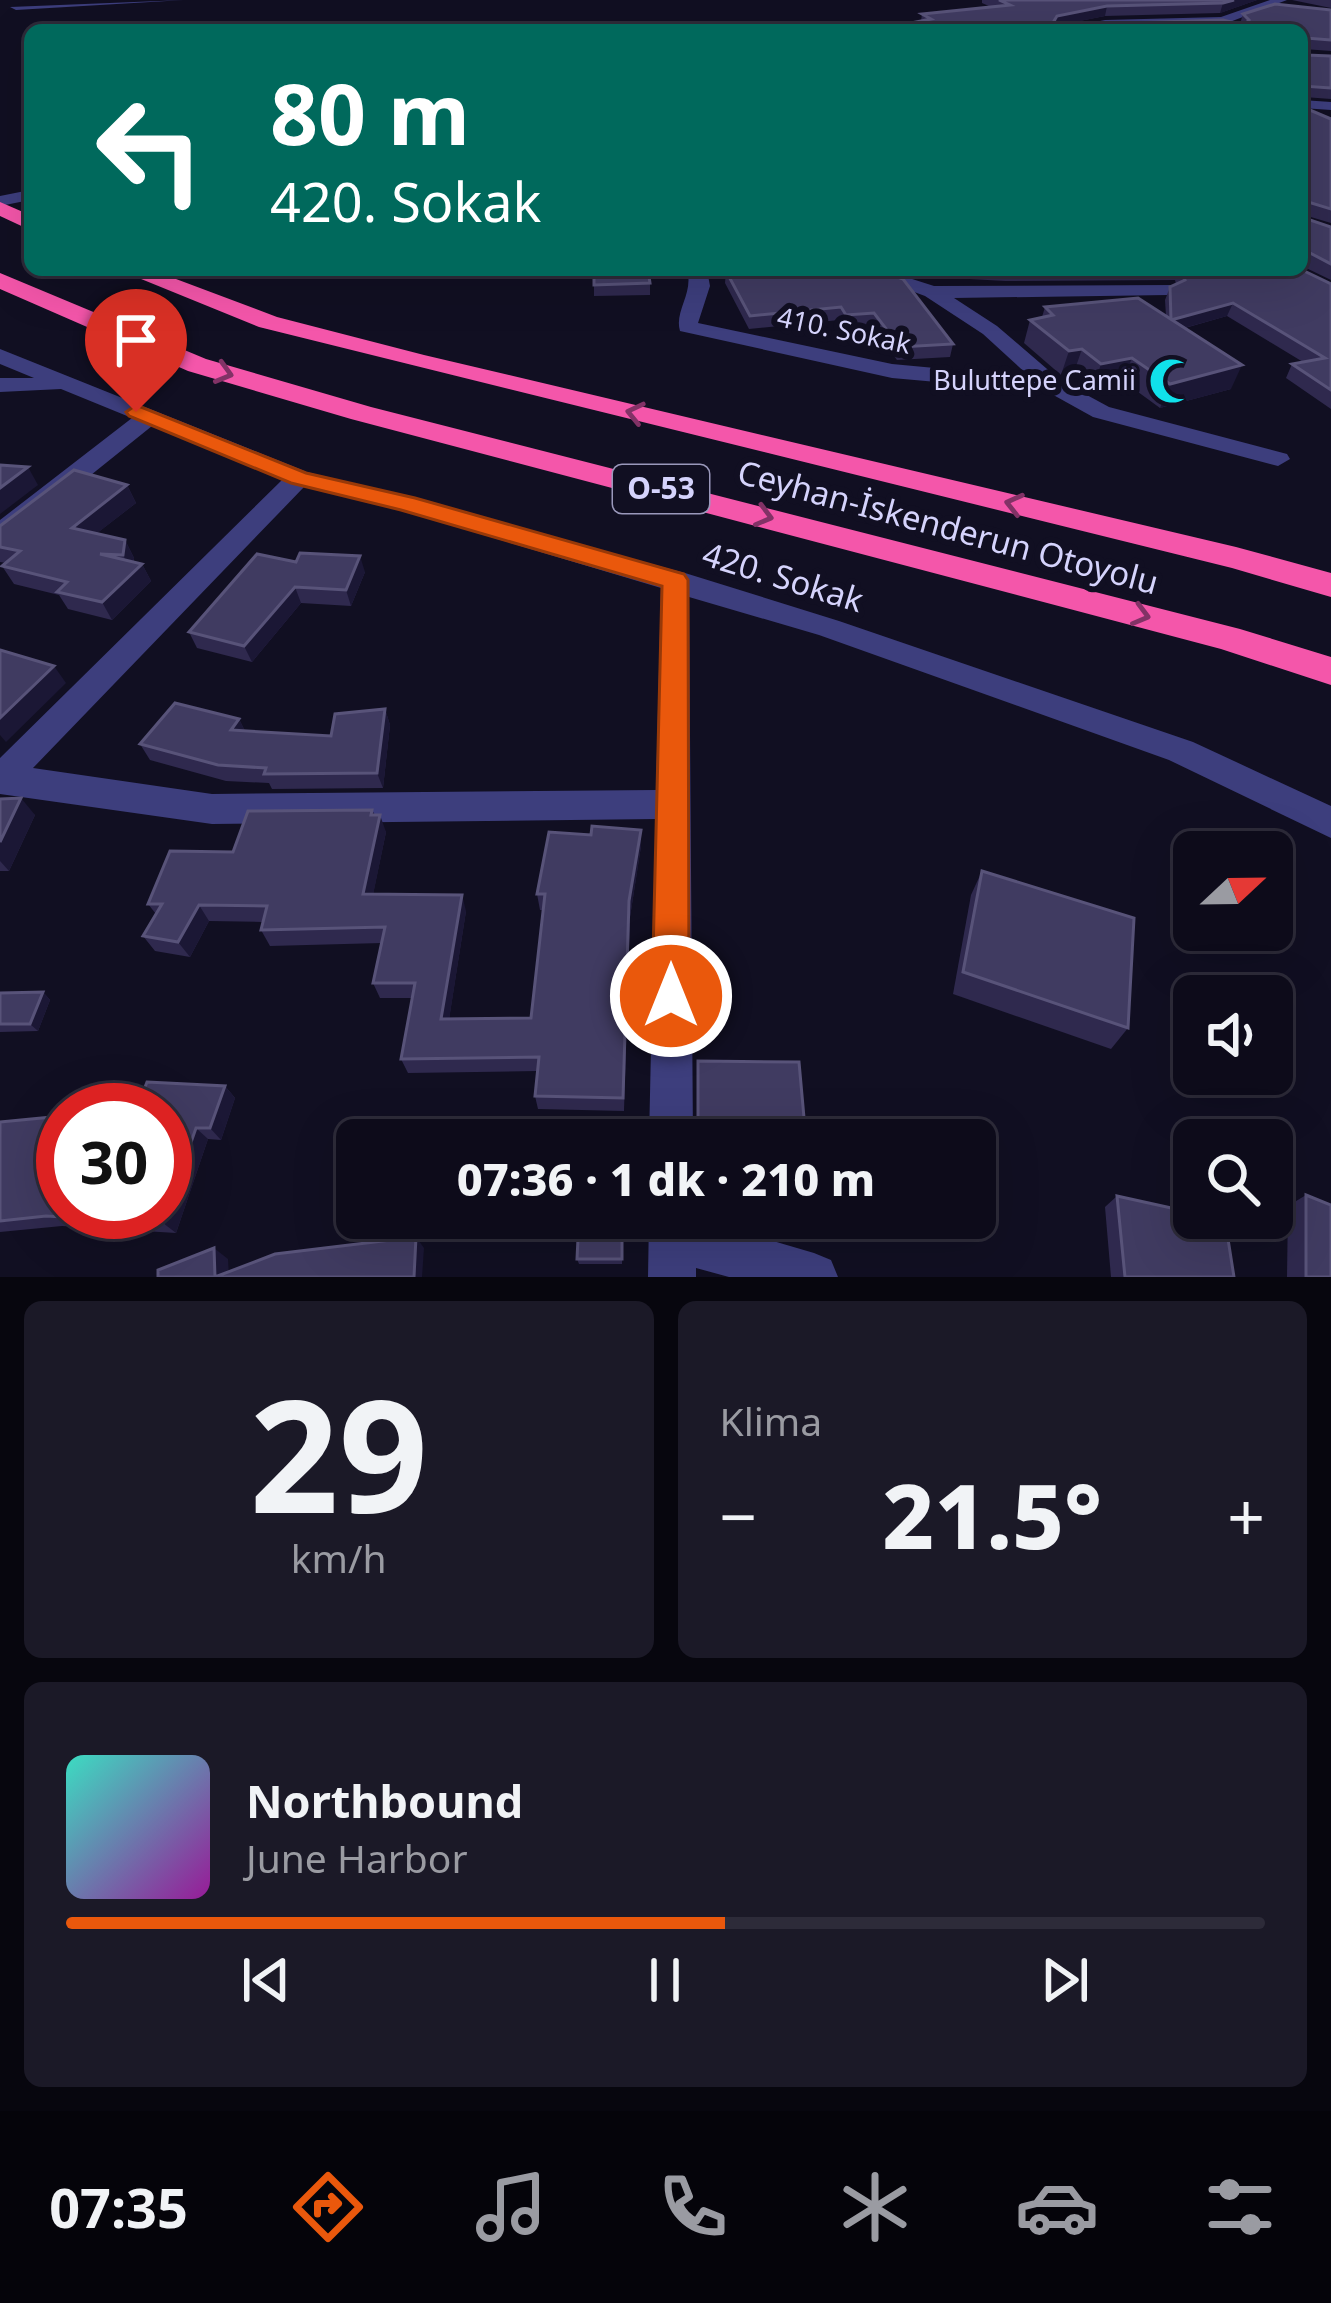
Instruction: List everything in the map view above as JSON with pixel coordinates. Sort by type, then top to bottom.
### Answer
[{"type":"highway","name":"Ceyhan-İskenderun Otoyolu","points":[[147,276],[268,322],[376,351],[1190,546],[1331,585]]},
{"type":"highway","name":"Ceyhan-İskenderun Otoyolu","points":[[0,280],[218,371],[1227,638],[1331,671]]},
{"type":"street","points":[[18,8],[178,0]]},
{"type":"street","points":[[1169,24],[1222,21],[1280,4]]},
{"type":"street","points":[[1222,21],[1226,24]]},
{"type":"street","name":"410. Sokak","points":[[700,276],[702,282],[687,327],[892,371],[1053,386]]},
{"type":"street","points":[[883,276],[932,292],[990,331],[1053,386],[1101,412],[1278,458]]},
{"type":"street","points":[[932,292],[1168,289]]},
{"type":"street","name":"420. Sokak","points":[[0,356],[299,478],[406,503],[675,580],[829,628],[1181,751],[1331,823]]},
{"type":"street","points":[[0,385],[70,384]]},
{"type":"street","points":[[3,529],[150,416]]},
{"type":"street","points":[[1,778],[299,478]]},
{"type":"street","points":[[671,1119],[675,580]]},
{"type":"street","points":[[1,778],[212,809],[670,804]]},
{"type":"street","points":[[672,1244],[814,1277]]},
{"type":"building","points":[[999,0],[1234,0],[1107,6],[1057,16],[1058,24],[906,24],[931,19],[922,14],[1010,5]]},
{"type":"building","points":[[1275,4],[1331,10],[1331,40],[1308,38],[1308,24],[1245,24],[1249,20],[1243,14]]},
{"type":"building","points":[[1223,20],[1240,24],[1092,24]]},
{"type":"building","points":[[1308,55],[1331,56],[1331,88],[1308,86]]},
{"type":"building","points":[[1308,109],[1331,119],[1331,209],[1308,202]]},
{"type":"building","points":[[1308,219],[1331,227],[1331,264],[1310,253]]},
{"type":"building","points":[[1308,273],[1331,284],[1331,390],[1292,364],[1325,358],[1233,303],[1171,320],[1170,287],[1185,280],[1183,276]]},
{"type":"building","points":[[594,276],[649,276],[650,283],[594,285]]},
{"type":"building","points":[[729,276],[895,276],[903,279],[953,344],[900,347],[874,313],[846,315],[841,307],[750,316]]},
{"type":"building","points":[[1138,298],[1242,365],[1170,384],[1132,358],[1101,364],[1082,349],[1069,351],[1030,320],[1053,315],[1045,307]]},
{"type":"building","points":[[0,465],[28,467],[0,488]]},
{"type":"building","points":[[74,470],[127,485],[72,528],[125,540],[123,555],[100,554],[142,564],[102,602],[57,592],[67,582],[2,566],[20,551],[0,547],[0,526]]},
{"type":"building","points":[[300,553],[360,556],[346,590],[295,587],[244,646],[189,632],[257,554],[296,562]]},
{"type":"building","points":[[0,650],[54,666],[0,718]]},
{"type":"building","points":[[175,703],[239,719],[231,730],[331,736],[335,714],[385,709],[377,773],[264,774],[266,768],[218,765],[140,744]]},
{"type":"building","points":[[21,798],[0,842],[0,799]]},
{"type":"building","points":[[372,810],[371,815],[380,815],[363,894],[462,895],[441,1019],[531,1018],[545,894],[537,894],[549,832],[591,835],[592,826],[641,830],[629,901],[623,1098],[535,1096],[539,1057],[401,1059],[415,983],[373,983],[385,927],[261,930],[267,906],[199,905],[178,942],[143,936],[162,904],[148,904],[170,851],[233,852],[248,811]]},
{"type":"building","points":[[982,871],[1134,918],[1128,1028],[963,972]]},
{"type":"building","points":[[43,992],[30,1024],[0,1024],[0,993]]},
{"type":"building","points":[[698,1061],[799,1062],[804,1119],[698,1119]]},
{"type":"building","points":[[192,1084],[225,1086],[210,1128],[196,1128],[192,1140]]},
{"type":"building","points":[[36,1119],[36,1217],[0,1221],[0,1122]]},
{"type":"building","points":[[1306,1195],[1331,1205],[1331,1277],[1306,1277]]},
{"type":"building","points":[[1117,1196],[1173,1208],[1173,1239],[1228,1239],[1234,1277],[1125,1277]]},
{"type":"building","points":[[416,1239],[414,1277],[215,1277],[275,1254]]},
{"type":"building","points":[[578,1239],[622,1239],[622,1259],[577,1259]]},
{"type":"building","points":[[214,1248],[215,1277],[158,1277],[158,1270]]},
{"type":"place","name":"Buluttepe Camii","points":[[1172,381]]},
{"type":"route","points":[[136,412],[299,478],[406,503],[675,580],[671,996]]}]
